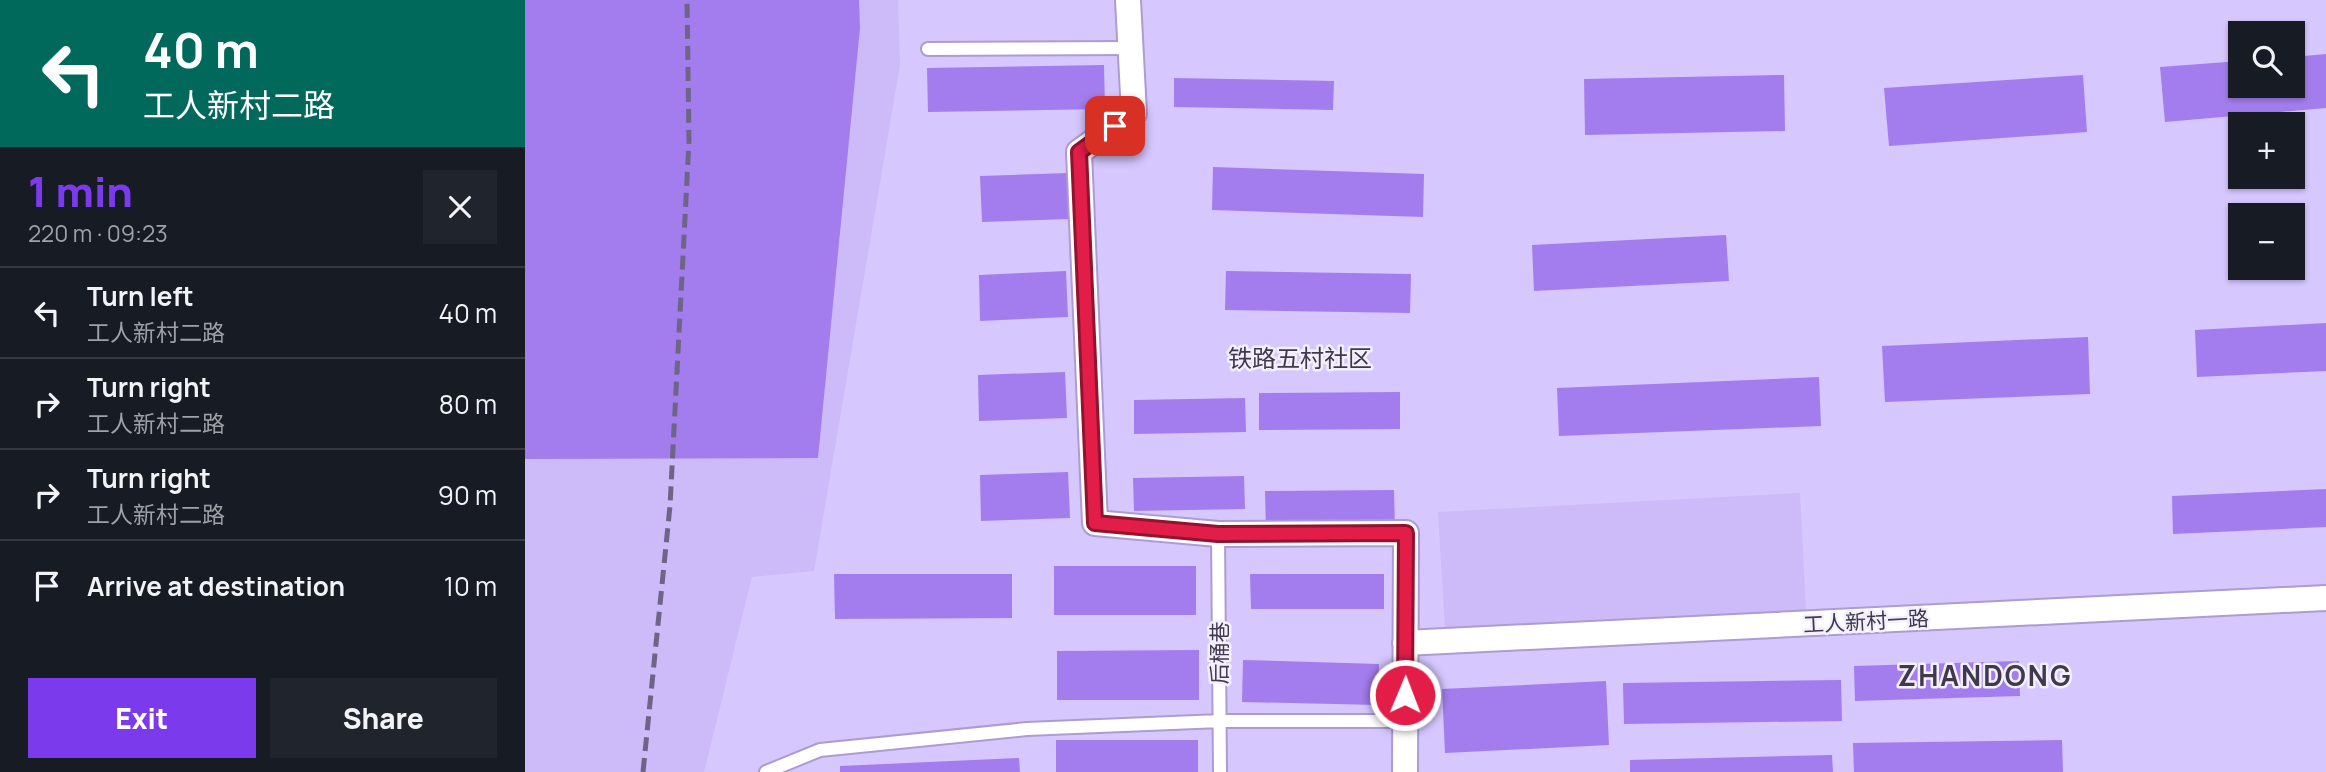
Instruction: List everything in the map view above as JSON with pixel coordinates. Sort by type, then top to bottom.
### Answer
[{"type":"street","points":[[1128,0],[1134,113],[1079,152],[1095,523],[1218,534],[1406,533],[1405,772]]},
{"type":"street","name":"工人新村一路","points":[[1405,643],[2326,598]]},
{"type":"lane","points":[[928,49],[1131,48]]},
{"type":"lane","name":"后桶巷","points":[[1218,534],[1220,772]]},
{"type":"lane","points":[[766,772],[820,750],[1027,729],[1220,721],[1405,721]]},
{"type":"shaded area","points":[[525,0],[898,0],[900,65],[814,571],[752,577],[704,772],[525,772]]},
{"type":"shaded area","points":[[1800,493],[1806,610],[1445,628],[1438,512]]},
{"type":"building","points":[[525,0],[859,0],[860,28],[818,458],[525,459]]},
{"type":"building","points":[[2326,54],[2326,108],[2280,112],[2228,112],[2228,117],[2165,122],[2160,67],[2228,62],[2228,98],[2305,98],[2305,56]]},
{"type":"building","points":[[1104,65],[1105,109],[928,112],[927,68]]},
{"type":"building","points":[[1784,75],[1785,131],[1585,135],[1584,79]]},
{"type":"building","points":[[2083,75],[2087,132],[1889,146],[1884,88]]},
{"type":"building","points":[[1174,78],[1334,81],[1333,110],[1174,107]]},
{"type":"building","points":[[1213,167],[1424,174],[1423,217],[1212,210]]},
{"type":"building","points":[[1068,173],[1070,219],[982,222],[980,176]]},
{"type":"building","points":[[1726,235],[1729,281],[1534,291],[1532,245]]},
{"type":"building","points":[[1066,271],[1068,317],[980,321],[979,275]]},
{"type":"building","points":[[1226,271],[1411,274],[1410,313],[1225,310]]},
{"type":"building","points":[[2326,323],[2326,371],[2197,377],[2195,330]]},
{"type":"building","points":[[2088,337],[2090,394],[1885,402],[1882,346]]},
{"type":"building","points":[[1065,372],[1067,418],[979,421],[978,375]]},
{"type":"building","points":[[1819,377],[1821,426],[1559,436],[1557,388]]},
{"type":"building","points":[[1400,392],[1400,429],[1259,430],[1259,393]]},
{"type":"building","points":[[1245,398],[1246,432],[1134,434],[1134,400]]},
{"type":"building","points":[[1068,472],[1070,518],[981,521],[980,475]]},
{"type":"building","points":[[1244,476],[1245,509],[1134,511],[1133,478]]},
{"type":"building","points":[[2326,489],[2326,527],[2173,534],[2172,496]]},
{"type":"building","points":[[1394,490],[1395,530],[1266,531],[1265,491]]},
{"type":"building","points":[[1054,566],[1196,566],[1196,615],[1054,615]]},
{"type":"building","points":[[834,574],[1012,574],[1012,618],[835,619]]},
{"type":"building","points":[[1250,574],[1384,574],[1384,609],[1251,609]]},
{"type":"building","points":[[1199,650],[1199,700],[1057,700],[1057,651]]},
{"type":"building","points":[[1243,660],[1379,664],[1378,705],[1242,702]]},
{"type":"building","points":[[2019,661],[2020,696],[1855,701],[1854,666]]},
{"type":"building","points":[[1841,680],[1842,721],[1624,724],[1623,683]]},
{"type":"building","points":[[1606,681],[1609,745],[1445,753],[1442,689]]},
{"type":"building","points":[[1056,740],[1198,740],[1198,772],[1056,772]]},
{"type":"building","points":[[2062,740],[2063,772],[1854,772],[1853,743]]},
{"type":"building","points":[[1832,755],[1833,772],[1630,772],[1630,760]]},
{"type":"building","points":[[1019,758],[1020,772],[840,772],[840,766]]},
{"type":"railway","points":[[643,772],[670,506],[689,141],[687,0]]},
{"type":"district","name":"铁路五村社区","points":[[1300,357]]},
{"type":"district","name":"ZHANDONG","points":[[1985,675]]},
{"type":"route","points":[[1115,126],[1079,152],[1095,523],[1218,534],[1406,533],[1405,695]]}]
